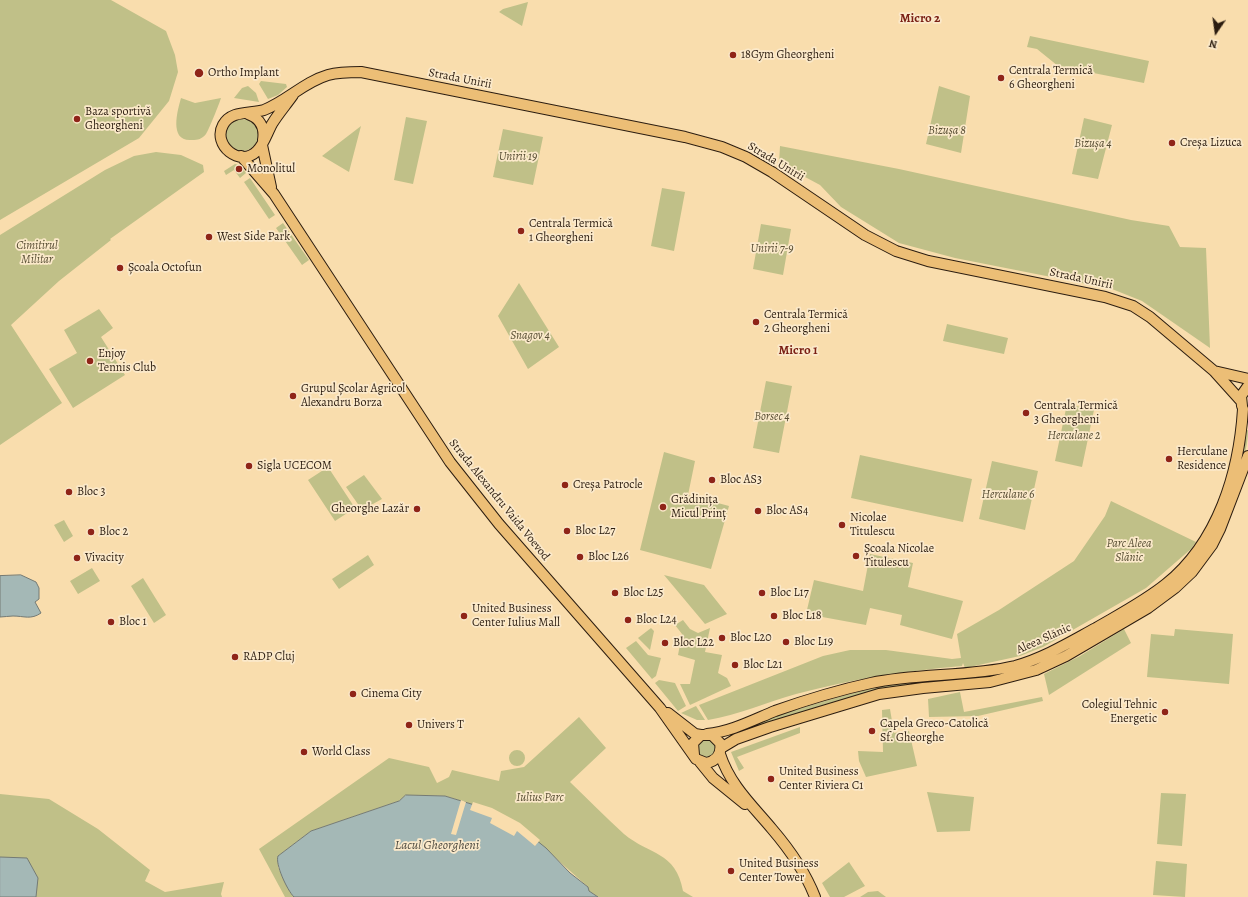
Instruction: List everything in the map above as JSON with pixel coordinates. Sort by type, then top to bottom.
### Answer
[{"type":"main road","name":"Strada Unirii","points":[[293,95],[254,153],[241,156],[234,155],[226,150],[220,134],[224,123],[236,114],[248,114],[270,108],[293,95],[309,83],[330,74],[361,72],[710,143],[746,157],[763,166],[850,225],[896,251],[928,261],[1105,297],[1133,306],[1150,316],[1214,371],[1244,408]]},
{"type":"main road","points":[[248,114],[255,117],[261,124],[264,132],[262,143]]},
{"type":"main road","name":"Strada Alexandru Vaida Voevod","points":[[262,143],[265,166],[273,192]]},
{"type":"main road","name":"Strada Alexandru Vaida Voevod","points":[[241,156],[273,192],[450,462],[499,524],[660,708],[697,758],[719,784],[756,812]]},
{"type":"main road","name":"Strada Unirii","points":[[1214,371],[1248,379]]},
{"type":"main road","name":"Aleea Slănic","points":[[704,735],[733,727],[791,706],[871,683],[1015,666],[1050,653],[1129,610],[1177,575],[1193,558],[1205,540],[1221,506],[1235,466],[1244,408],[1243,391],[1248,386]]},
{"type":"main road","name":"Aleea Slănic","points":[[721,751],[736,739],[770,727],[879,694],[923,688],[990,682],[1036,670],[1072,652],[1148,608],[1175,588],[1192,572],[1212,545],[1220,529],[1248,456]]},
{"type":"main road","name":"Strada Alexandru Vaida Voevod","points":[[660,708],[695,734],[704,735]]},
{"type":"main road","points":[[721,751],[712,762],[697,758],[693,743],[704,735],[717,738],[721,751],[729,777],[756,812],[792,854],[810,884],[815,897]]},
{"type":"green space","name":"Baza sportivă Gheorgheni","points":[[0,0],[111,0],[166,31],[175,55],[178,72],[169,101],[139,138],[0,220]]},
{"type":"green space","points":[[528,2],[522,26],[499,12],[503,9]]},
{"type":"green space","points":[[1030,36],[1149,61],[1144,83],[1058,66],[1037,49],[1027,47]]},
{"type":"green space","points":[[261,81],[286,84],[287,87],[278,95],[268,99],[259,84]]},
{"type":"green space","points":[[248,86],[256,93],[259,102],[234,98],[242,88]]},
{"type":"green space","name":"Bizușa 8","points":[[939,86],[970,96],[961,153],[926,144]]},
{"type":"green space","points":[[181,98],[195,103],[221,98],[207,132],[201,138],[194,140],[185,139],[180,136],[177,131],[176,125]]},
{"type":"green space","points":[[406,117],[427,121],[413,184],[394,180]]},
{"type":"green space","name":"Bizușa 4","points":[[1084,118],[1112,125],[1098,179],[1072,174]]},
{"type":"green space","points":[[242,119],[248,120],[255,126],[258,135],[257,141],[251,148],[242,151],[236,150],[229,144],[226,135],[227,129],[233,122]]},
{"type":"green space","points":[[361,126],[349,172],[322,156]]},
{"type":"green space","name":"Unirii 19","points":[[503,129],[543,137],[533,185],[493,177]]},
{"type":"green space","points":[[780,146],[899,169],[1131,220],[1169,226],[1180,247],[1206,248],[1210,348],[1142,301],[1112,289],[955,258],[899,243],[841,207],[820,185],[779,163]]},
{"type":"green space","name":"Cimitirul Militar","points":[[156,152],[181,155],[203,165],[204,172],[110,239],[111,240],[59,281],[11,325],[62,403],[0,445],[0,235],[105,170],[134,156]]},
{"type":"green space","points":[[235,164],[240,165],[246,173],[240,178],[234,170],[226,175],[224,171]]},
{"type":"green space","points":[[250,178],[275,215],[269,219],[244,182]]},
{"type":"green space","points":[[662,188],[685,192],[674,251],[651,246]]},
{"type":"green space","points":[[283,223],[309,260],[302,265],[276,228]]},
{"type":"green space","name":"Unirii 7-9","points":[[761,224],[791,229],[783,275],[753,269]]},
{"type":"green space","name":"Snagov 4","points":[[519,283],[559,347],[528,369],[498,316]]},
{"type":"green space","name":"Enjoy Tennis Club","points":[[99,309],[113,328],[101,337],[125,375],[73,408],[49,369],[77,353],[64,330]]},
{"type":"green space","points":[[947,324],[1008,338],[1004,354],[943,341]]},
{"type":"green space","name":"Borsec 4","points":[[766,381],[792,386],[779,453],[753,448]]},
{"type":"green space","name":"Herculane 2","points":[[1067,404],[1094,410],[1082,467],[1055,461]]},
{"type":"green space","points":[[1248,430],[1248,437],[1242,464],[1224,512],[1213,536],[1200,556],[1169,589],[1128,617],[1065,652],[1009,674],[889,689],[829,704],[729,735],[727,732],[807,706],[868,689],[905,682],[971,675],[1021,667],[1041,661],[1060,652],[1130,612],[1162,591],[1193,559],[1214,525],[1222,507],[1235,470],[1245,431]]},
{"type":"green space","points":[[664,452],[695,461],[688,495],[729,506],[711,569],[640,550]]},
{"type":"green space","points":[[860,455],[972,479],[963,522],[851,498]]},
{"type":"green space","name":"Herculane 6","points":[[992,461],[1038,471],[1025,530],[979,519]]},
{"type":"green space","points":[[328,467],[355,508],[335,521],[308,480]]},
{"type":"green space","points":[[364,475],[382,499],[362,510],[346,487]]},
{"type":"green space","name":"Parc Aleea Slănic","points":[[1111,501],[1196,542],[1191,549],[1146,588],[1043,647],[1020,656],[965,668],[963,663],[962,666],[899,673],[838,684],[796,694],[730,715],[708,720],[699,705],[823,656],[850,650],[886,650],[952,659],[961,658],[957,634],[999,610],[1074,561],[1105,516]]},
{"type":"green space","name":"Vivacity","points":[[64,520],[73,536],[64,542],[54,525]]},
{"type":"green space","points":[[870,554],[913,563],[908,587],[963,601],[952,639],[900,625],[902,615],[870,608],[866,625],[806,614],[814,580],[863,591]]},
{"type":"green space","points":[[368,555],[374,565],[339,589],[332,579]]},
{"type":"green space","name":"Vivacity","points":[[92,568],[100,581],[78,594],[70,581]]},
{"type":"green space","points":[[664,575],[704,585],[727,614],[705,624]]},
{"type":"green space","points":[[143,578],[166,615],[154,623],[131,586]]},
{"type":"green space","points":[[683,620],[690,629],[698,633],[710,628],[705,652],[722,655],[718,673],[727,678],[731,686],[690,705],[680,684],[690,684],[695,660],[678,655],[682,634],[675,625]]},
{"type":"green space","points":[[651,628],[654,631],[650,650],[638,638]]},
{"type":"green space","points":[[1124,629],[1131,643],[1049,695],[1044,674],[1080,656]]},
{"type":"green space","points":[[1175,629],[1233,634],[1229,684],[1147,677],[1151,634],[1174,636]]},
{"type":"green space","points":[[636,641],[648,655],[661,658],[656,676],[652,679],[626,648]]},
{"type":"green space","points":[[659,680],[675,683],[686,706],[678,711],[655,683]]},
{"type":"green space","points":[[960,692],[964,712],[1042,697],[1043,701],[978,716],[929,717],[928,699]]},
{"type":"green space","points":[[696,706],[705,720],[697,720],[681,713]]},
{"type":"green space","points":[[890,709],[894,733],[909,731],[917,766],[866,777],[859,761],[858,751],[883,752],[882,710]]},
{"type":"green space","name":"Iulius Parc","points":[[579,717],[606,748],[570,782],[624,834],[633,841],[660,855],[668,861],[674,868],[679,878],[683,891],[693,897],[598,897],[589,891],[588,887],[531,836],[491,810],[445,796],[406,795],[399,801],[311,831],[278,856],[278,867],[294,897],[285,897],[259,849],[389,758],[429,767],[437,783],[449,777],[452,770],[499,781],[501,771],[524,767]]},
{"type":"green space","points":[[800,727],[800,733],[737,757],[744,768],[739,771],[731,752]]},
{"type":"green space","points":[[707,736],[718,745],[712,759],[698,757],[695,746]]},
{"type":"green space","points":[[517,750],[524,755],[525,758],[520,765],[517,766],[510,761],[509,758],[514,751]]},
{"type":"green space","points":[[927,792],[974,797],[970,831],[937,832]]},
{"type":"green space","points":[[1161,793],[1186,794],[1182,846],[1157,844]]},
{"type":"green space","points":[[0,794],[49,799],[98,829],[150,870],[145,881],[165,892],[224,882],[221,894],[222,897],[0,897]]},
{"type":"green space","points":[[1156,861],[1187,864],[1185,897],[1153,895]]},
{"type":"green space","points":[[849,862],[865,886],[844,897],[830,897],[822,883]]},
{"type":"green space","points":[[878,891],[886,897],[860,897],[868,892]]},
{"type":"water","points":[[21,575],[36,582],[39,588],[39,599],[35,602],[41,613],[31,617],[0,617],[0,576]]},
{"type":"water","name":"Lacul Gheorgheni","points":[[406,795],[445,796],[491,810],[531,836],[546,848],[570,873],[588,887],[589,891],[598,897],[294,897],[282,877],[278,865],[278,856],[311,831],[399,801]]},
{"type":"water","points":[[0,857],[27,858],[38,878],[36,897],[0,897]]},
{"type":"pier","points":[[461,800],[466,802],[456,835],[451,834]]},
{"type":"pier","points":[[473,802],[492,808],[520,823],[540,840],[535,846],[517,831],[514,836],[490,823],[492,818],[470,810]]},
{"type":"place","name":"18Gym Gheorgheni","points":[[733,55]]},
{"type":"place","name":"Ortho Implant","points":[[199,73]]},
{"type":"place","name":"Centrala Termică 6 Gheorgheni","points":[[1001,78]]},
{"type":"place","name":"Baza sportivă Gheorgheni","points":[[77,119]]},
{"type":"place","name":"Creșa Lizuca","points":[[1172,143]]},
{"type":"place","name":"Monolitul","points":[[239,169]]},
{"type":"place","name":"Centrala Termică 1 Gheorgheni","points":[[521,231]]},
{"type":"place","name":"West Side Park","points":[[209,237]]},
{"type":"place","name":"Școala Octofun","points":[[120,268]]},
{"type":"place","name":"Centrala Termică 2 Gheorgheni","points":[[756,322]]},
{"type":"place","name":"Enjoy Tennis Club","points":[[90,361]]},
{"type":"place","name":"Grupul Școlar Agricol Alexandru Borza","points":[[293,396]]},
{"type":"place","name":"Centrala Termică 3 Gheorgheni","points":[[1026,413]]},
{"type":"place","name":"Herculane Residence","points":[[1169,459]]},
{"type":"place","name":"Sigla UCECOM","points":[[249,466]]},
{"type":"place","name":"Bloc AS3","points":[[712,480]]},
{"type":"place","name":"Creșa Patrocle","points":[[565,485]]},
{"type":"place","name":"Bloc 3","points":[[69,492]]},
{"type":"place","name":"Grădinița Micul Prinț","points":[[663,507]]},
{"type":"place","name":"Gheorghe Lazăr","points":[[417,509]]},
{"type":"place","name":"Bloc AS4","points":[[758,511]]},
{"type":"place","name":"Nicolae Titulescu","points":[[842,525]]},
{"type":"place","name":"Bloc L27","points":[[567,531]]},
{"type":"place","name":"Bloc 2","points":[[91,532]]},
{"type":"place","name":"Școala Nicolae Titulescu","points":[[856,556]]},
{"type":"place","name":"Bloc L26","points":[[580,557]]},
{"type":"place","name":"Vivacity","points":[[77,558]]},
{"type":"place","name":"Bloc L25","points":[[615,593]]},
{"type":"place","name":"Bloc L17","points":[[762,593]]},
{"type":"place","name":"United Business Center Iulius Mall","points":[[464,616]]},
{"type":"place","name":"Bloc L18","points":[[774,616]]},
{"type":"place","name":"Bloc L24","points":[[628,620]]},
{"type":"place","name":"Bloc 1","points":[[111,622]]},
{"type":"place","name":"Bloc L20","points":[[722,638]]},
{"type":"place","name":"Bloc L19","points":[[786,642]]},
{"type":"place","name":"Bloc L22","points":[[665,643]]},
{"type":"place","name":"RADP Cluj","points":[[235,657]]},
{"type":"place","name":"Bloc L21","points":[[735,665]]},
{"type":"place","name":"Cinema City","points":[[353,694]]},
{"type":"place","name":"Colegiul Tehnic Energetic","points":[[1165,712]]},
{"type":"place","name":"Univers T","points":[[409,725]]},
{"type":"place","name":"Capela Greco-Catolică Sf. Gheorghe","points":[[872,731]]},
{"type":"place","name":"World Class","points":[[304,752]]},
{"type":"place","name":"United Business Center Riviera C1","points":[[771,779]]},
{"type":"place","name":"United Business Center Tower","points":[[731,871]]},
{"type":"district","name":"Micro 2","points":[[920,19]]},
{"type":"district","name":"Micro 1","points":[[798,351]]}]
